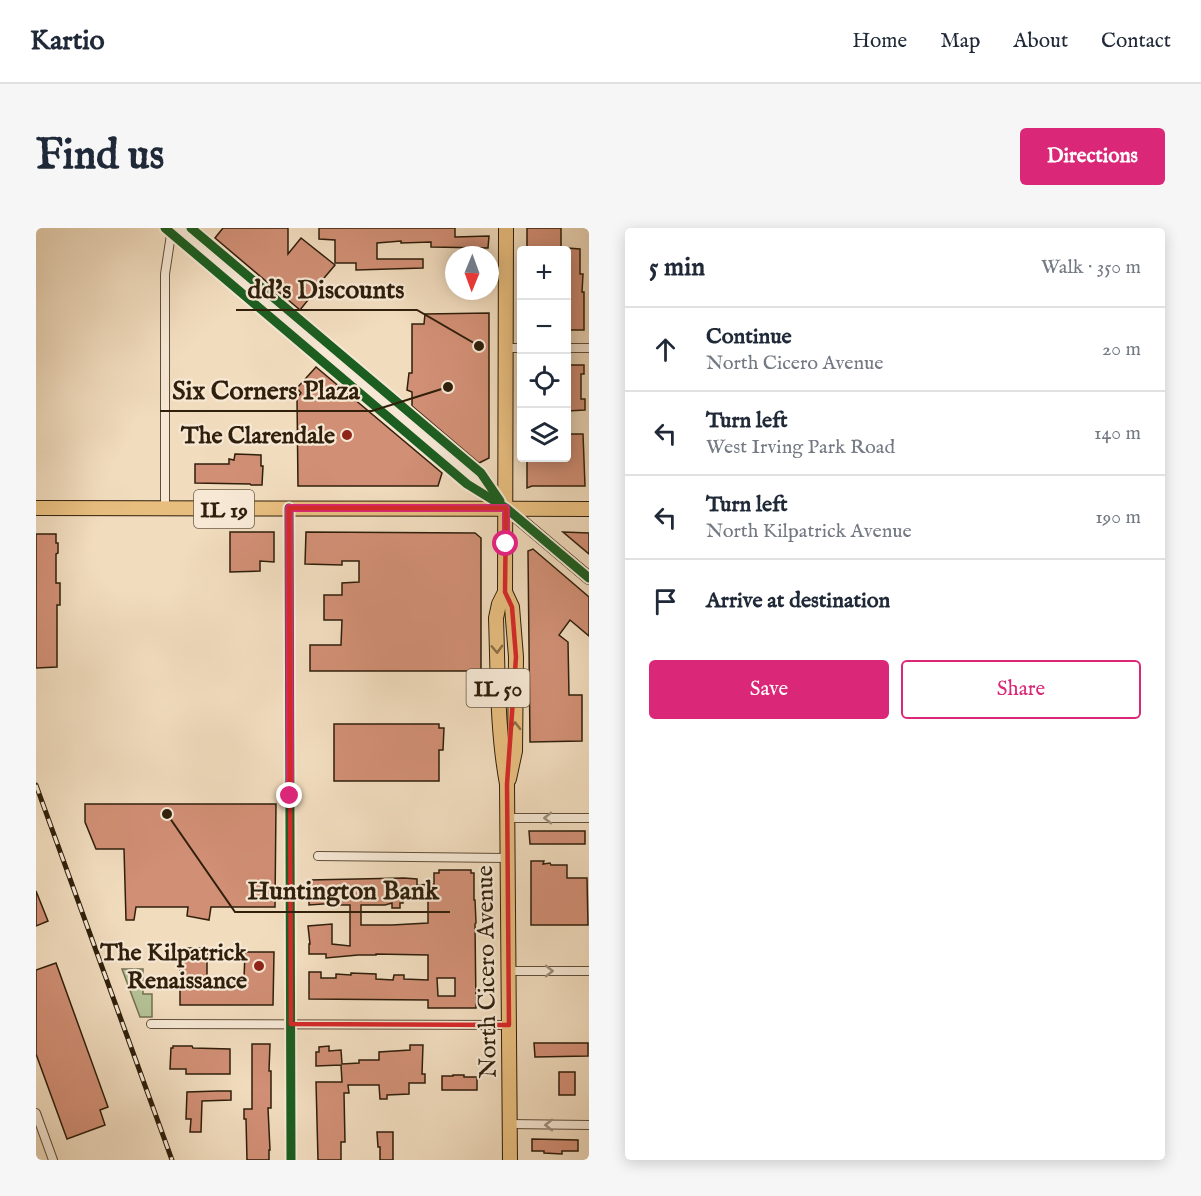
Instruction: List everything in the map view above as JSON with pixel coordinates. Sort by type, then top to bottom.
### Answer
[{"type":"main road","points":[[180,228],[410,422],[589,578]]},
{"type":"main road","name":"North Cicero Avenue","points":[[506,228],[505,592],[496,618],[501,745],[507,784],[510,1160]]},
{"type":"main road","name":"IL 19","points":[[36,508],[589,508]]},
{"type":"street","points":[[165,509],[165,274],[172,228]]},
{"type":"street","points":[[506,348],[517,348]]},
{"type":"street","points":[[571,348],[589,348]]},
{"type":"street","points":[[289,508],[291,1160]]},
{"type":"street","points":[[507,818],[589,818]]},
{"type":"street","points":[[318,856],[507,858]]},
{"type":"street","points":[[508,970],[589,971]]},
{"type":"street","points":[[151,1024],[509,1025]]},
{"type":"street","points":[[36,1113],[53,1160]]},
{"type":"street","points":[[509,1124],[589,1125]]},
{"type":"highlighted area","points":[[289,508],[506,508],[505,592],[512,607],[516,657],[507,784],[509,1025],[291,1024]]},
{"type":"green space","points":[[122,969],[143,969],[143,994],[152,994],[152,1017],[140,1017]]},
{"type":"building","points":[[223,228],[288,228],[288,254],[301,238],[335,265],[300,310],[215,238]]},
{"type":"building","points":[[319,228],[455,228],[455,237],[489,236],[488,246],[431,247],[431,242],[401,243],[401,241],[377,243],[377,259],[423,259],[423,268],[356,270],[356,263],[335,263],[335,240],[319,239]]},
{"type":"building","points":[[527,228],[561,228],[561,246],[527,246]]},
{"type":"building","points":[[571,248],[580,249],[580,274],[583,274],[582,292],[584,292],[584,330],[571,330]]},
{"type":"building","points":[[489,313],[489,458],[479,463],[412,406],[412,392],[407,390],[409,373],[412,373],[412,324],[424,324],[425,314]]},
{"type":"building","points":[[571,365],[584,365],[584,374],[581,374],[581,399],[585,399],[585,410],[571,411]]},
{"type":"building","name":"The Clarendale","points":[[316,367],[442,473],[438,486],[298,486],[297,398],[301,393],[297,388]]},
{"type":"building","points":[[571,434],[583,434],[585,486],[532,486],[527,488],[527,462],[571,462]]},
{"type":"building","points":[[235,454],[261,455],[262,485],[195,483],[195,464],[229,464],[229,459],[234,460]]},
{"type":"building","points":[[230,532],[274,532],[274,562],[260,561],[260,571],[230,572]]},
{"type":"building","points":[[306,532],[475,533],[481,538],[481,671],[310,671],[310,645],[341,645],[342,620],[324,620],[324,595],[342,595],[342,583],[359,582],[359,561],[342,561],[342,565],[305,564]]},
{"type":"building","points":[[563,532],[589,533],[589,554]]},
{"type":"building","points":[[36,534],[56,534],[56,543],[58,543],[56,583],[60,583],[60,605],[57,605],[57,667],[36,668]]},
{"type":"building","points":[[533,549],[589,597],[589,636],[570,620],[559,635],[568,642],[569,695],[582,695],[582,741],[530,742],[528,551]]},
{"type":"building","points":[[334,724],[439,724],[439,728],[444,728],[443,750],[439,750],[439,781],[334,781]]},
{"type":"building","points":[[85,804],[276,804],[275,907],[211,907],[209,920],[187,916],[188,907],[136,907],[134,920],[126,920],[124,849],[96,849],[85,822]]},
{"type":"building","points":[[529,831],[585,831],[585,844],[530,844]]},
{"type":"building","points":[[531,861],[567,865],[567,878],[587,878],[588,925],[531,925]]},
{"type":"building","points":[[439,870],[471,870],[471,873],[474,873],[476,1008],[428,1008],[428,1000],[309,999],[309,972],[321,972],[321,978],[336,978],[336,974],[351,975],[351,973],[376,974],[376,979],[393,980],[394,975],[404,975],[404,979],[428,980],[428,955],[376,954],[326,958],[326,954],[309,954],[308,926],[332,924],[332,944],[350,946],[350,905],[337,905],[337,903],[309,905],[309,880],[404,878],[417,879],[417,885],[434,884],[434,873],[439,873]],"holes":[[[428,898],[428,923],[361,925],[361,905],[392,903],[392,908],[400,908],[403,900]],[[437,978],[455,978],[455,996],[438,996]]]},
{"type":"building","points":[[36,891],[48,921],[36,926]]},
{"type":"building","name":"The Kilpatrick Renaissance","points":[[180,948],[207,948],[207,979],[244,979],[245,952],[274,952],[273,1005],[180,1005]]},
{"type":"building","points":[[56,963],[108,1107],[100,1110],[105,1125],[67,1139],[36,1054],[36,970]]},
{"type":"building","points":[[534,1043],[588,1043],[588,1056],[535,1057]]},
{"type":"building","points":[[252,1044],[270,1044],[269,1160],[247,1160],[244,1109],[252,1109]]},
{"type":"building","points":[[410,1045],[423,1045],[422,1074],[425,1074],[425,1083],[409,1083],[409,1094],[387,1095],[387,1099],[380,1099],[379,1085],[348,1085],[349,1093],[344,1093],[345,1142],[341,1142],[341,1160],[318,1160],[316,1082],[342,1082],[341,1065],[316,1066],[316,1052],[319,1052],[319,1047],[329,1046],[329,1051],[341,1050],[342,1064],[359,1063],[359,1060],[379,1060],[379,1052],[410,1050]]},
{"type":"building","points":[[173,1046],[230,1049],[230,1074],[186,1074],[186,1069],[170,1069]]},
{"type":"building","points":[[559,1072],[575,1072],[575,1095],[559,1095]]},
{"type":"building","points":[[442,1076],[477,1077],[477,1090],[442,1090]]},
{"type":"building","points":[[231,1091],[231,1100],[202,1101],[201,1132],[190,1132],[191,1119],[186,1119],[187,1092]]},
{"type":"building","points":[[377,1132],[393,1132],[393,1160],[380,1160]]},
{"type":"building","points":[[532,1139],[578,1140],[578,1151],[562,1151],[562,1154],[532,1151]]},
{"type":"railway","points":[[36,785],[172,1160]]},
{"type":"cycle path","points":[[165,228],[467,484],[506,508],[589,578]]},
{"type":"cycle path","points":[[191,228],[481,473],[500,501]]},
{"type":"cycle path","points":[[289,508],[291,1160]]},
{"type":"place","name":"dd's Discounts","points":[[479,346]]},
{"type":"place","name":"Six Corners Plaza","points":[[448,387]]},
{"type":"place","name":"The Clarendale","points":[[347,435]]},
{"type":"place","name":"Huntington Bank","points":[[167,814]]},
{"type":"place","name":"The Kilpatrick Renaissance","points":[[259,966]]},
{"type":"route","points":[[290,796],[289,508],[506,508],[506,544]]}]
